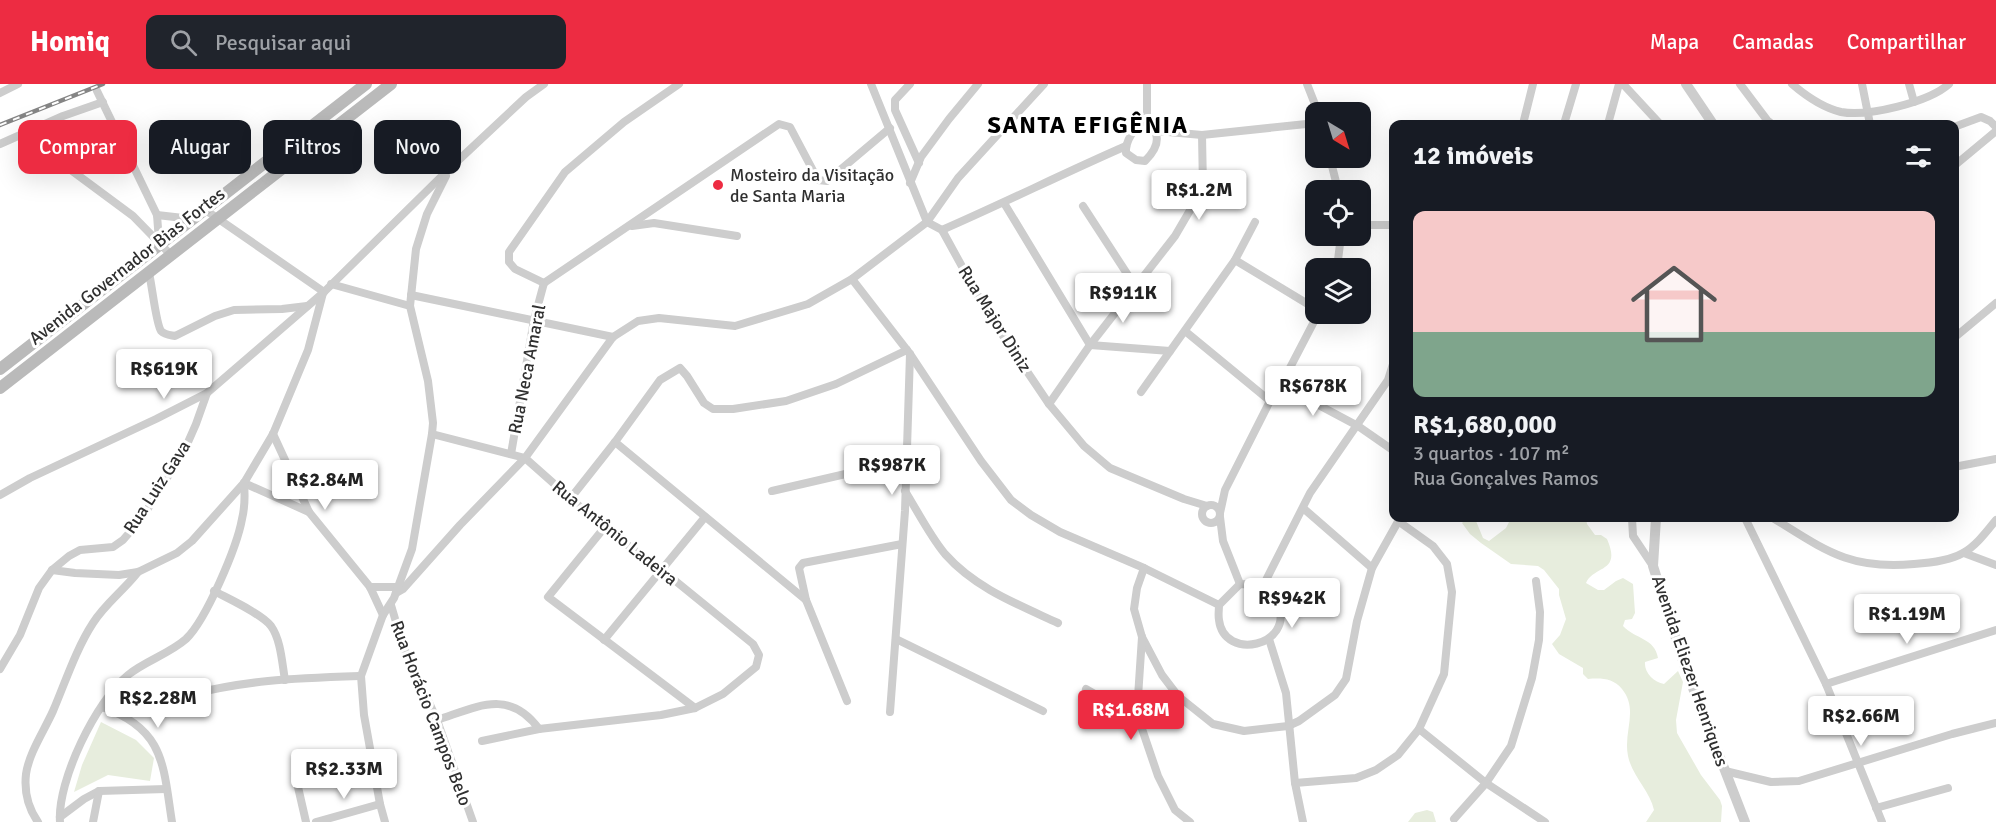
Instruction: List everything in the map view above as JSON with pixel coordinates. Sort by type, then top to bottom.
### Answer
[{"type":"main road","name":"Avenida Governador Bias Fortes","points":[[0,369],[160,242],[366,84]]},
{"type":"main road","name":"Avenida Governador Bias Fortes","points":[[0,388],[391,84]]},
{"type":"main road","points":[[344,101],[354,112]]},
{"type":"main road","points":[[69,316],[78,327]]},
{"type":"street","points":[[0,93],[18,84]]},
{"type":"street","points":[[461,158],[526,97],[544,84]]},
{"type":"street","points":[[679,84],[624,122],[565,172],[509,252],[509,262],[515,269],[544,283],[779,124],[790,127],[819,180],[827,181],[890,128]]},
{"type":"street","points":[[871,84],[890,128],[909,183],[927,222],[942,230],[1126,146]]},
{"type":"street","points":[[910,84],[895,100],[895,110],[919,162]]},
{"type":"street","points":[[909,183],[919,162],[949,118],[978,84]]},
{"type":"street","points":[[369,587],[404,589],[460,525],[525,458],[613,337],[638,321],[659,318],[735,327],[808,304],[852,279],[927,222],[958,178],[1044,84]]},
{"type":"street","points":[[1147,84],[1147,116],[1157,131],[1157,141],[1152,154],[1144,161],[1136,160],[1126,153],[1126,146],[1132,133],[1147,116]]},
{"type":"street","points":[[1307,84],[1314,102]]},
{"type":"street","points":[[1524,120],[1533,84]]},
{"type":"street","points":[[1565,120],[1576,84]]},
{"type":"street","points":[[1609,120],[1621,84],[1655,120]]},
{"type":"street","points":[[1686,84],[1710,120]]},
{"type":"street","points":[[1740,84],[1767,120]]},
{"type":"street","points":[[1862,84],[1869,120]]},
{"type":"street","points":[[1910,84],[1914,102]]},
{"type":"street","points":[[1798,86],[1825,106],[1849,113],[1867,112],[1914,102],[1938,92],[1949,84]]},
{"type":"street","points":[[97,91],[157,215],[160,242]]},
{"type":"street","points":[[55,120],[103,102]]},
{"type":"street","points":[[1959,125],[1981,117],[1990,121],[1996,129],[1959,162]]},
{"type":"street","points":[[1157,131],[1202,135],[1305,124]]},
{"type":"street","points":[[1049,404],[1090,345],[1175,236],[1203,188],[1202,135]]},
{"type":"street","points":[[0,144],[18,137]]},
{"type":"street","points":[[76,174],[133,216],[171,255]]},
{"type":"street","points":[[0,495],[30,478],[207,393],[309,306],[444,174]]},
{"type":"street","points":[[385,822],[364,715],[360,676],[383,615],[391,604],[412,549],[432,434],[433,423],[428,381],[410,306],[416,249],[427,214],[446,174]]},
{"type":"street","points":[[1004,203],[1090,345]]},
{"type":"street","points":[[1083,206],[1135,286]]},
{"type":"street","points":[[204,210],[324,292]]},
{"type":"street","points":[[157,215],[192,219]]},
{"type":"street","points":[[1141,392],[1235,260],[1255,222]]},
{"type":"street","points":[[629,227],[654,224],[737,236]]},
{"type":"street","points":[[1371,225],[1389,225]]},
{"type":"street","name":"Rua Major Diniz","points":[[942,230],[987,312],[1049,404],[1084,446],[1110,468],[1184,499],[1209,505]]},
{"type":"street","points":[[1235,260],[1305,302]]},
{"type":"street","points":[[149,273],[158,324],[161,330],[170,336],[175,336],[215,316],[234,310],[309,306]]},
{"type":"street","points":[[852,279],[908,352],[981,461],[1011,500],[1060,532],[1144,568],[1219,606]]},
{"type":"street","name":"Rua Neca Amaral","points":[[511,454],[534,320],[544,283]]},
{"type":"street","points":[[331,284],[410,306]]},
{"type":"street","points":[[0,669],[20,635],[39,588],[52,570],[119,575],[138,572],[177,553],[192,541],[244,483],[273,434],[308,350],[324,292]]},
{"type":"street","points":[[411,295],[613,337]]},
{"type":"street","points":[[1959,334],[1996,303]]},
{"type":"street","points":[[1224,490],[1220,515],[1215,522],[1205,520],[1202,511],[1224,490],[1270,400],[1281,385],[1313,324]]},
{"type":"street","points":[[1185,331],[1270,400]]},
{"type":"street","points":[[1090,345],[1170,351]]},
{"type":"street","points":[[570,499],[660,380],[680,368],[704,403],[713,410],[733,410],[796,398],[836,384],[908,352]]},
{"type":"street","points":[[890,712],[905,491],[908,352]]},
{"type":"street","points":[[1263,586],[1310,493],[1358,426],[1389,377]]},
{"type":"street","points":[[1281,385],[1358,426],[1389,448]]},
{"type":"street","name":"Rua Luiz Gava","points":[[52,570],[69,555],[80,550],[113,547],[131,531],[152,504],[185,449],[207,393]]},
{"type":"street","points":[[273,434],[309,512],[369,587],[383,615]]},
{"type":"street","name":"Rua Antônio Ladeira","points":[[432,434],[525,458],[604,528],[662,570],[753,644],[759,655],[756,667],[723,694],[694,708]]},
{"type":"street","points":[[615,442],[806,600]]},
{"type":"street","points":[[1959,466],[1996,459]]},
{"type":"street","points":[[772,491],[906,460]]},
{"type":"street","points":[[244,483],[309,512]]},
{"type":"street","points":[[60,820],[65,785],[72,761],[107,697],[129,674],[186,639],[202,619],[228,561],[242,522],[244,483]]},
{"type":"street","points":[[905,491],[945,553],[969,576],[991,591],[1058,624]]},
{"type":"street","name":"Rua Major Diniz","points":[[1184,499],[1223,542]]},
{"type":"street","points":[[1209,505],[1217,507],[1223,542],[1240,584]]},
{"type":"street","points":[[1303,508],[1372,568]]},
{"type":"street","points":[[604,640],[705,517]]},
{"type":"street","points":[[1782,522],[1832,553],[1854,562],[1890,566],[1924,564],[1964,553],[1996,520]]},
{"type":"street","points":[[1144,568],[1137,588],[1134,609],[1143,637],[1162,675],[1178,696],[1213,724],[1244,731],[1288,726],[1335,696],[1347,679],[1357,621],[1372,568],[1397,522]]},
{"type":"street","points":[[1295,783],[1356,778],[1376,770],[1398,755],[1419,729],[1444,675],[1452,592],[1447,564],[1433,546],[1403,522]]},
{"type":"street","points":[[1632,522],[1633,536],[1653,566]]},
{"type":"street","name":"Avenida Eliezer Henriques","points":[[1656,522],[1653,566],[1686,670],[1745,822]]},
{"type":"street","points":[[1747,522],[1826,684],[1882,822]]},
{"type":"street","points":[[604,528],[548,597],[694,708]]},
{"type":"street","points":[[847,701],[806,600],[800,568],[802,563],[902,544]]},
{"type":"street","points":[[1964,553],[1996,565]]},
{"type":"street","points":[[38,822],[30,808],[26,783],[27,771],[36,745],[92,624],[110,600],[129,584],[138,572]]},
{"type":"street","points":[[1454,819],[1485,783],[1510,746],[1532,678],[1539,640],[1540,612],[1536,581]]},
{"type":"street","points":[[1240,584],[1263,586],[1275,596],[1281,610],[1279,626],[1269,639],[1255,645],[1239,644],[1226,635],[1219,621],[1219,606],[1240,584]]},
{"type":"street","points":[[214,591],[260,616],[270,625],[276,636],[285,680]]},
{"type":"street","name":"Rua Horácio Campos Belo","points":[[391,604],[403,646],[437,720],[473,822]]},
{"type":"street","points":[[1826,684],[1996,630]]},
{"type":"street","points":[[1143,637],[1137,712],[1139,720],[1158,776],[1175,810],[1190,822]]},
{"type":"street","points":[[896,639],[1043,711]]},
{"type":"street","points":[[1269,639],[1286,693],[1295,783],[1303,822]]},
{"type":"street","points":[[123,715],[201,692],[267,681],[360,676]]},
{"type":"street","points":[[1086,690],[1139,720]]},
{"type":"street","points":[[437,720],[475,708],[502,704],[517,707],[539,729]]},
{"type":"street","points":[[102,707],[123,715],[157,748],[163,763],[172,822]]},
{"type":"street","points":[[482,741],[539,729],[661,715],[694,708]]},
{"type":"street","points":[[1725,771],[1771,782],[1799,781],[1857,762],[1996,723]]},
{"type":"street","points":[[1419,729],[1485,783],[1545,822]]},
{"type":"street","points":[[295,774],[306,822]]},
{"type":"street","points":[[1876,808],[1948,788]]},
{"type":"street","points":[[60,820],[84,799],[99,791],[166,789]]},
{"type":"street","points":[[93,822],[99,791]]},
{"type":"street","points":[[316,822],[380,804]]},
{"type":"green space","points":[[1476,522],[1483,538],[1489,541],[1506,528],[1509,522],[1587,522],[1595,535],[1601,535],[1607,539],[1611,550],[1609,563],[1590,577],[1586,583],[1598,590],[1604,590],[1623,578],[1633,584],[1635,613],[1632,619],[1625,620],[1623,626],[1653,646],[1656,651],[1658,658],[1645,662],[1646,670],[1653,679],[1664,684],[1678,671],[1683,682],[1676,720],[1677,733],[1701,775],[1720,800],[1721,822],[1646,822],[1654,810],[1628,756],[1627,738],[1630,713],[1627,697],[1618,685],[1611,681],[1588,679],[1583,674],[1583,668],[1559,654],[1552,644],[1560,635],[1566,619],[1559,589],[1544,570],[1538,566],[1511,564],[1470,534],[1462,523]]},
{"type":"green space","points":[[101,722],[136,740],[154,758],[150,781],[108,775],[74,792],[82,765]]},
{"type":"green space","points":[[1427,810],[1433,812],[1436,822],[1408,822],[1415,813]]},
{"type":"railway","points":[[0,125],[103,84]]},
{"type":"place","name":"Mosteiro da Visitação de Santa Maria","points":[[718,185]]},
{"type":"district","name":"SANTA EFIGÊNIA","points":[[1088,125]]}]
